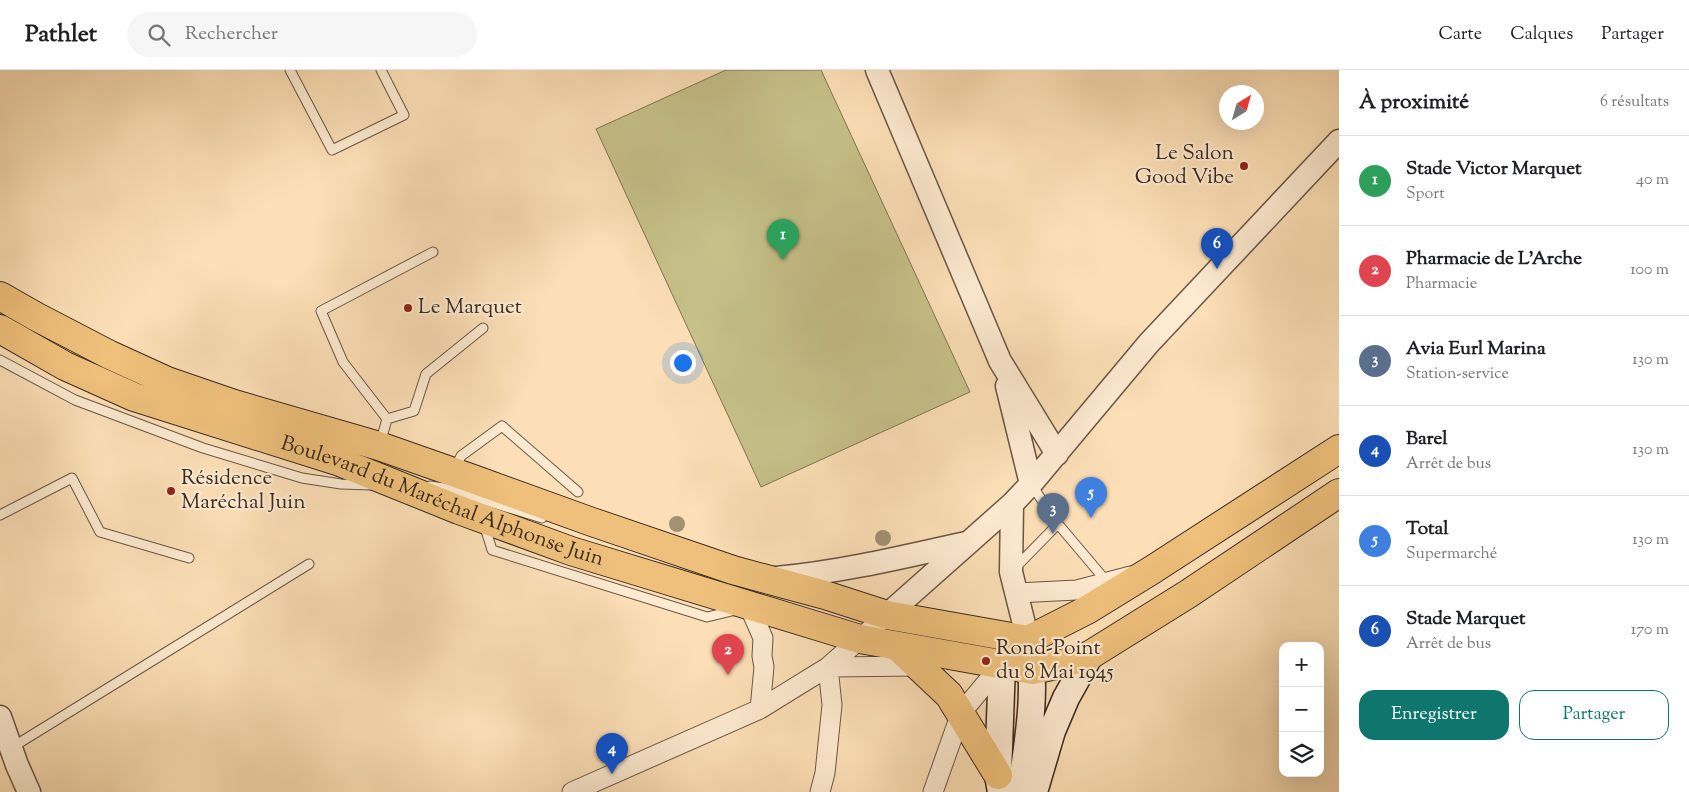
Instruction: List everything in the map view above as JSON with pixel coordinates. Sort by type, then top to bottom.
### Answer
[{"type":"main road","name":"Boulevard du Maréchal Alphonse Juin","points":[[0,296],[110,356],[167,381],[234,404],[379,446],[592,522],[764,579],[825,595],[887,615]]},
{"type":"main road","name":"Boulevard du Maréchal Alphonse Juin","points":[[0,329],[64,366],[134,397],[340,462],[483,519],[571,551],[860,639],[897,646]]},
{"type":"main road","points":[[999,783],[1002,664],[1028,640],[1087,610],[1339,449]]},
{"type":"main road","points":[[897,646],[1032,670],[1090,655],[1188,594],[1339,493]]},
{"type":"main road","points":[[887,615],[1028,640]]},
{"type":"main road","points":[[1021,792],[1031,711],[1032,670],[1028,640]]},
{"type":"main road","points":[[897,646],[949,695],[999,783]]},
{"type":"main road","points":[[1034,792],[1052,731],[1066,698],[1090,655]]},
{"type":"street","points":[[879,71],[1000,361],[1031,484]]},
{"type":"street","points":[[572,792],[760,709],[828,667],[1012,504],[1057,454],[1149,343],[1339,141]]},
{"type":"street","points":[[1000,361],[1057,454]]},
{"type":"street","points":[[1012,504],[1013,582],[1028,640]]},
{"type":"street","points":[[764,579],[803,576],[863,566],[967,543]]},
{"type":"street","points":[[1013,582],[1077,590],[1152,570]]},
{"type":"street","points":[[748,606],[763,638],[762,656],[764,667],[760,709]]},
{"type":"street","points":[[887,615],[889,631],[897,646]]},
{"type":"street","points":[[933,792],[960,713],[1002,664]]},
{"type":"street","points":[[828,667],[920,666]]},
{"type":"street","points":[[820,792],[832,705],[828,667]]},
{"type":"street","points":[[0,717],[28,792]]},
{"type":"lane","points":[[290,70],[332,150],[404,115],[381,70]]},
{"type":"lane","points":[[387,420],[343,362],[321,311],[433,252]]},
{"type":"lane","points":[[387,420],[414,411],[426,374],[483,328]]},
{"type":"lane","points":[[0,360],[75,400],[203,448],[302,478],[368,486],[393,483],[444,488],[544,519],[592,522]]},
{"type":"lane","points":[[379,446],[387,420]]},
{"type":"lane","points":[[454,472],[461,456],[502,426],[578,492]]},
{"type":"lane","points":[[0,514],[72,478],[100,532],[189,558]]},
{"type":"lane","points":[[1031,484],[1058,524],[1107,582]]},
{"type":"lane","points":[[1013,582],[1058,524]]},
{"type":"lane","points":[[11,748],[309,564]]},
{"type":"shaded area","points":[[726,70],[821,70],[970,392],[761,487],[596,129]]},
{"type":"place","name":"Le Salon Good Vibe","points":[[1244,166]]},
{"type":"place","name":"Stade Victor Marquet","points":[[783,260]]},
{"type":"place","name":"Stade Marquet","points":[[1217,269]]},
{"type":"place","name":"Le Marquet","points":[[408,308]]},
{"type":"place","name":"Résidence Maréchal Juin","points":[[171,491]]},
{"type":"place","name":"Total","points":[[1091,518]]},
{"type":"place","name":"Avia Eurl Marina","points":[[1053,534]]},
{"type":"place","name":"Rond-Point du 8 Mai 1945","points":[[986,661]]},
{"type":"place","name":"Pharmacie de L'Arche","points":[[728,675]]},
{"type":"place","name":"Barel","points":[[612,774]]}]
